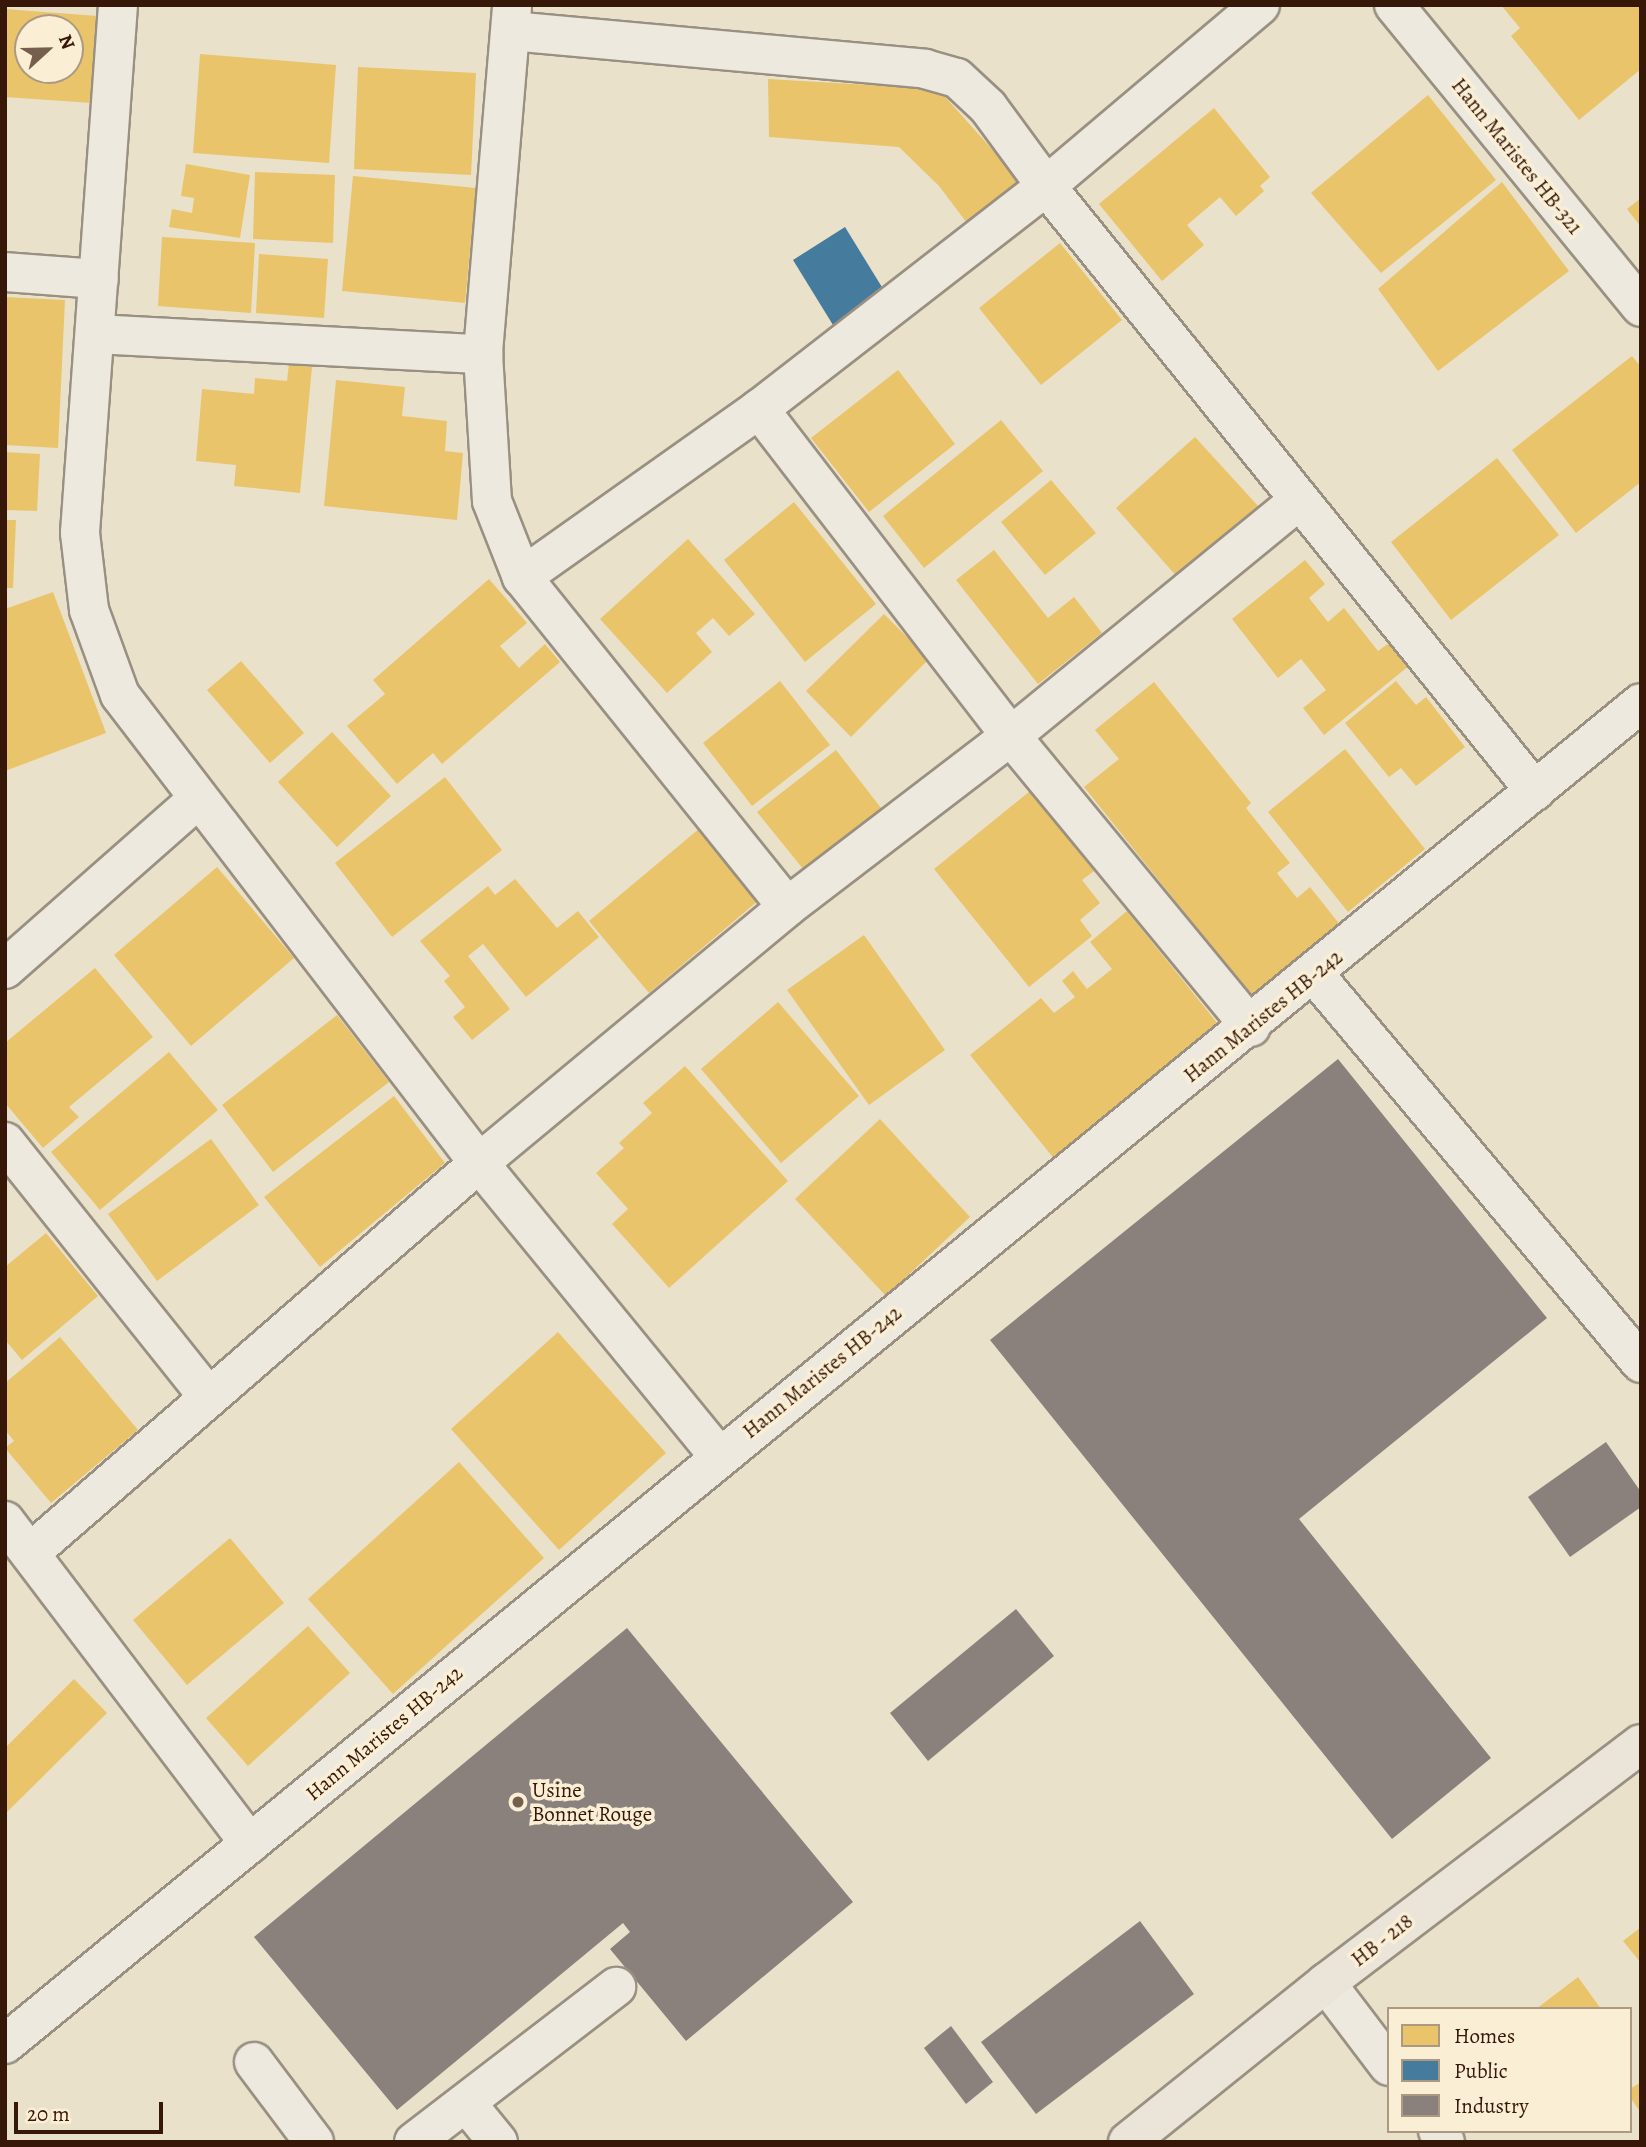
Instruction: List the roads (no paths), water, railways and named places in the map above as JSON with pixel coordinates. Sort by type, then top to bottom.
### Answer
[{"type":"main road","name":"HB - 218","points":[[1128,2142],[1326,1983],[1641,1744]]},
{"type":"street","points":[[118,5],[80,533],[89,610],[120,695],[197,800],[479,1163],[718,1455]]},
{"type":"street","points":[[522,577],[759,409],[1046,186],[1260,5]]},
{"type":"street","name":"Hann Maristes HB-321","points":[[1394,5],[1641,307]]},
{"type":"street","points":[[787,907],[522,577],[492,501],[483,354],[511,18],[925,69],[957,78],[982,100],[1046,186],[1535,791]]},
{"type":"street","points":[[5,272],[99,279]]},
{"type":"street","points":[[95,334],[483,354]]},
{"type":"street","points":[[759,409],[1011,736],[1251,1027]]},
{"type":"street","points":[[30,1553],[207,1395],[479,1163],[787,907],[1011,736],[1299,500]]},
{"type":"street","name":"Hann Maristes HB-242","points":[[5,2044],[718,1455],[1251,1027],[1641,703]]},
{"type":"street","points":[[5,969],[197,800]]},
{"type":"street","points":[[1314,974],[1641,1363]]},
{"type":"street","points":[[5,1142],[207,1395]]},
{"type":"street","points":[[5,1521],[250,1844]]},
{"type":"street","points":[[1326,1983],[1387,2063]]},
{"type":"street","points":[[414,2142],[467,2104],[616,1987]]},
{"type":"street","points":[[254,2062],[314,2142]]},
{"type":"street","points":[[467,2104],[498,2142]]},
{"type":"place","name":"Usine Bonnet Rouge","points":[[518,1802]]}]
